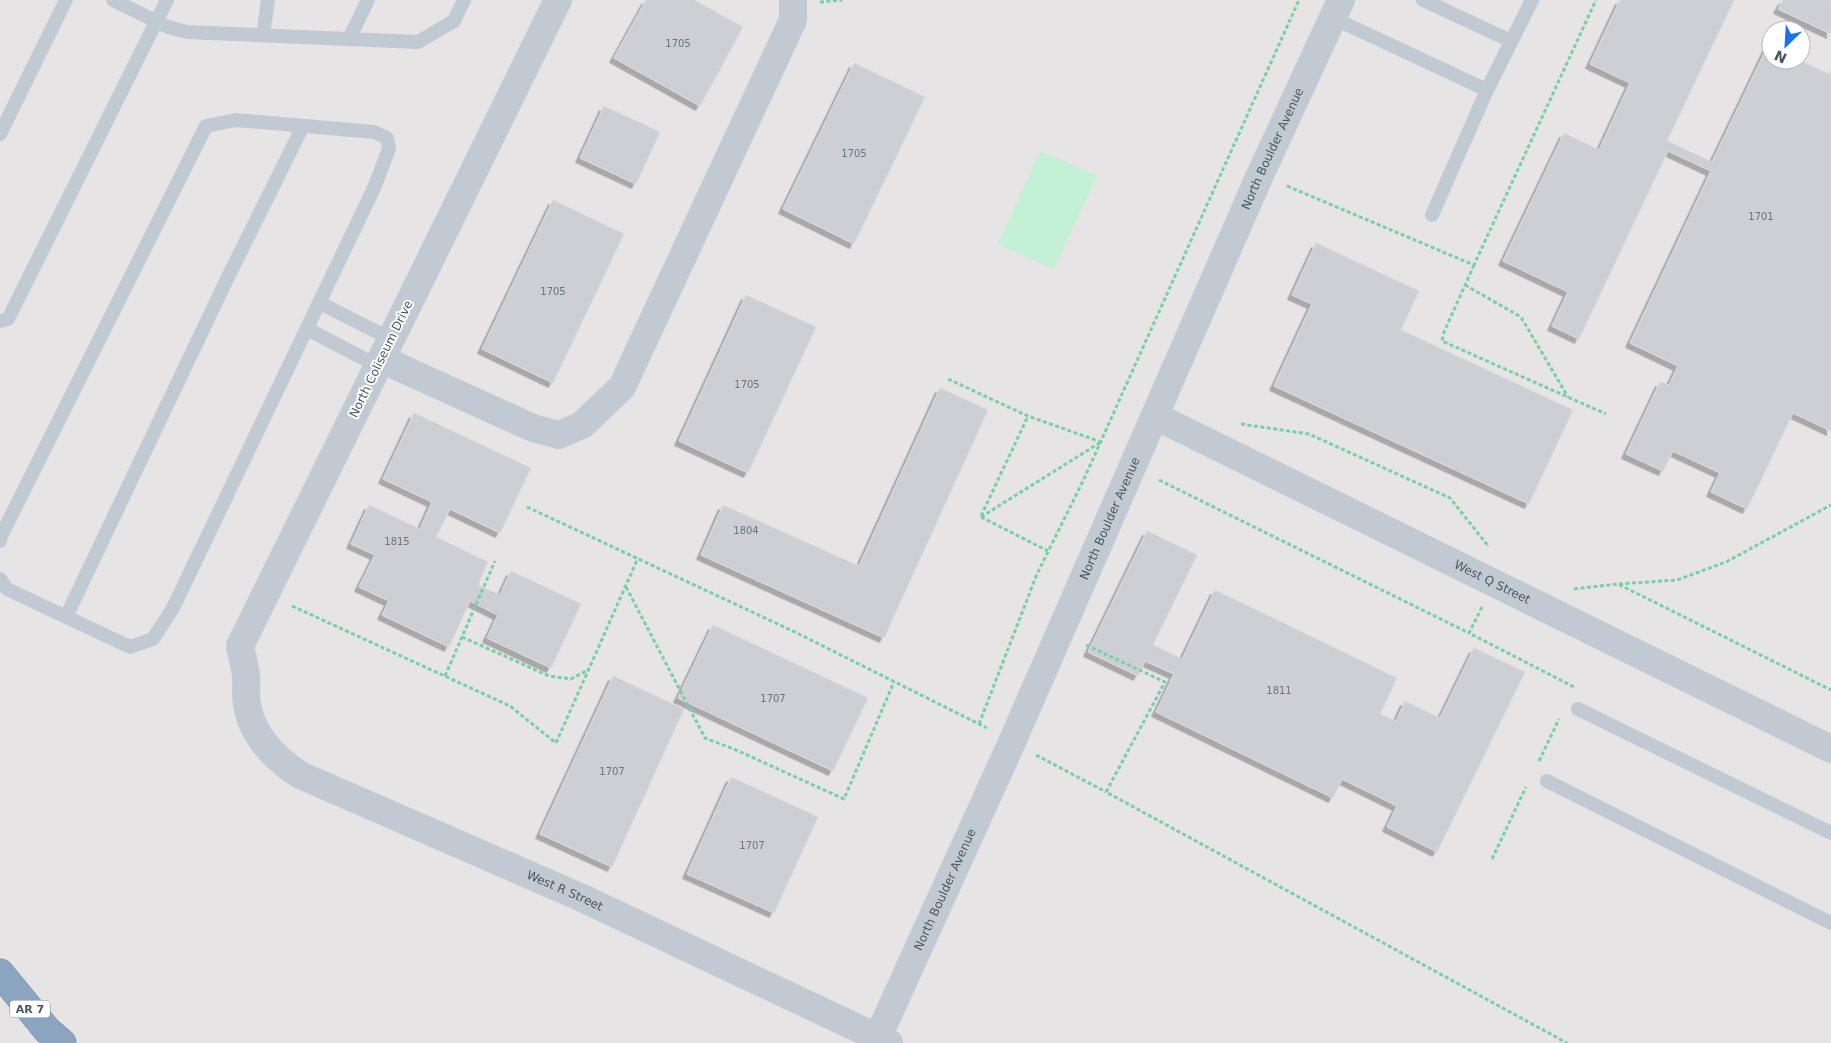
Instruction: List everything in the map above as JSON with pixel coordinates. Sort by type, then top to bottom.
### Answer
[{"type":"highway","name":"AR 7","points":[[0,973],[47,1030],[62,1043]]},
{"type":"street","name":"North Coliseum Drive","points":[[252,724],[246,702],[246,678],[240,646],[558,0]]},
{"type":"street","points":[[383,354],[533,428],[559,435],[582,425],[622,387],[793,20],[804,1]]},
{"type":"street","name":"North Boulder Avenue","points":[[884,1040],[1260,175],[1337,9]]},
{"type":"street","name":"West Q Street","points":[[1155,416],[1831,749]]},
{"type":"street","name":"West R Street","points":[[252,724],[264,744],[282,763],[300,775],[580,897],[884,1040]]},
{"type":"lane","points":[[0,134],[66,0]]},
{"type":"lane","points":[[113,0],[168,27],[187,32],[418,42],[454,21],[464,0]]},
{"type":"lane","points":[[0,321],[8,319],[166,0]]},
{"type":"lane","points":[[263,35],[268,0]]},
{"type":"lane","points":[[349,39],[368,0]]},
{"type":"lane","points":[[1424,0],[1511,41]]},
{"type":"lane","points":[[1432,215],[1487,90],[1532,0]]},
{"type":"lane","points":[[1337,9],[1487,90]]},
{"type":"lane","points":[[0,542],[206,126],[236,120],[374,132],[387,138],[389,149],[374,188],[173,608],[153,639],[130,647],[7,589],[0,579]]},
{"type":"lane","points":[[66,617],[206,322],[303,126]]},
{"type":"lane","points":[[320,303],[383,354]]},
{"type":"lane","points":[[307,329],[383,354]]},
{"type":"lane","points":[[1578,709],[1831,833]]},
{"type":"lane","points":[[1547,781],[1831,924]]},
{"type":"path","points":[[804,1],[824,2],[842,0]]},
{"type":"path","points":[[979,724],[1036,574],[1101,442],[1298,0]]},
{"type":"path","points":[[1474,265],[1444,332],[1442,341],[1606,414]]},
{"type":"path","points":[[1465,285],[1521,317],[1568,397]]},
{"type":"path","points":[[948,379],[1028,416],[1101,442]]},
{"type":"path","points":[[981,516],[1028,416]]},
{"type":"path","points":[[1233,423],[1309,434],[1450,498],[1495,554]]},
{"type":"path","points":[[981,516],[1101,442]]},
{"type":"path","points":[[1155,488],[1159,480],[1469,633]]},
{"type":"path","points":[[1618,584],[1677,580],[1741,554],[1831,505]]},
{"type":"path","points":[[527,506],[793,631],[979,724],[1567,1043]]},
{"type":"path","points":[[981,516],[1048,550]]},
{"type":"path","points":[[266,594],[510,706],[556,744],[638,558]]},
{"type":"path","points":[[445,676],[495,561]]},
{"type":"path","points":[[625,586],[705,738],[844,799],[894,682]]},
{"type":"path","points":[[462,637],[549,676],[571,679],[589,670]]},
{"type":"path","points":[[1082,644],[1165,682],[1106,792]]},
{"type":"shaded area","points":[[0,0],[1831,0],[1831,1043],[0,1043]]},
{"type":"green space","points":[[1040,151],[1097,176],[1054,269],[998,244]]},
{"type":"building","points":[[646,0],[694,0],[743,27],[700,106],[614,58]]},
{"type":"building","points":[[1620,0],[1734,0],[1667,141],[1712,162],[1761,60],[1761,70],[1811,70],[1811,66],[1829,74],[1831,70],[1831,431],[1793,413],[1747,509],[1711,492],[1720,473],[1673,451],[1663,471],[1626,454],[1660,382],[1669,385],[1678,366],[1630,343],[1711,171],[1668,151],[1579,339],[1552,326],[1568,292],[1503,261],[1564,133],[1599,150],[1630,83],[1590,64]]},
{"type":"building","points":[[1783,0],[1831,0],[1831,34],[1811,25],[1811,20],[1801,20],[1778,9]]},
{"type":"building","points":[[854,63],[925,97],[854,244],[783,209]]},
{"type":"building","points":[[604,106],[660,132],[636,184],[580,158]]},
{"type":"building","points":[[553,200],[624,234],[553,383],[482,349]]},
{"type":"building","points":[[1316,243],[1419,291],[1401,330],[1573,410],[1529,504],[1274,386],[1312,304],[1292,295]]},
{"type":"building","points":[[746,295],[816,327],[748,473],[679,441]]},
{"type":"building","points":[[940,388],[988,410],[884,638],[701,555],[723,505],[859,566]]},
{"type":"building","points":[[414,413],[531,468],[500,533],[450,509],[436,537],[488,562],[478,585],[500,595],[511,571],[581,604],[551,668],[487,638],[498,615],[470,601],[449,647],[382,615],[389,601],[359,587],[375,555],[351,544],[369,505],[420,529],[432,502],[383,479]]},
{"type":"building","points":[[1147,531],[1197,555],[1153,645],[1182,659],[1215,590],[1397,678],[1380,714],[1396,721],[1405,701],[1440,718],[1474,648],[1525,672],[1437,852],[1387,827],[1397,806],[1342,779],[1333,798],[1156,712],[1174,674],[1145,661],[1138,676],[1088,652]]},
{"type":"building","points":[[713,625],[868,698],[833,771],[678,698]]},
{"type":"building","points":[[613,676],[684,709],[612,867],[540,834]]},
{"type":"building","points":[[731,777],[818,817],[774,913],[687,874]]}]
